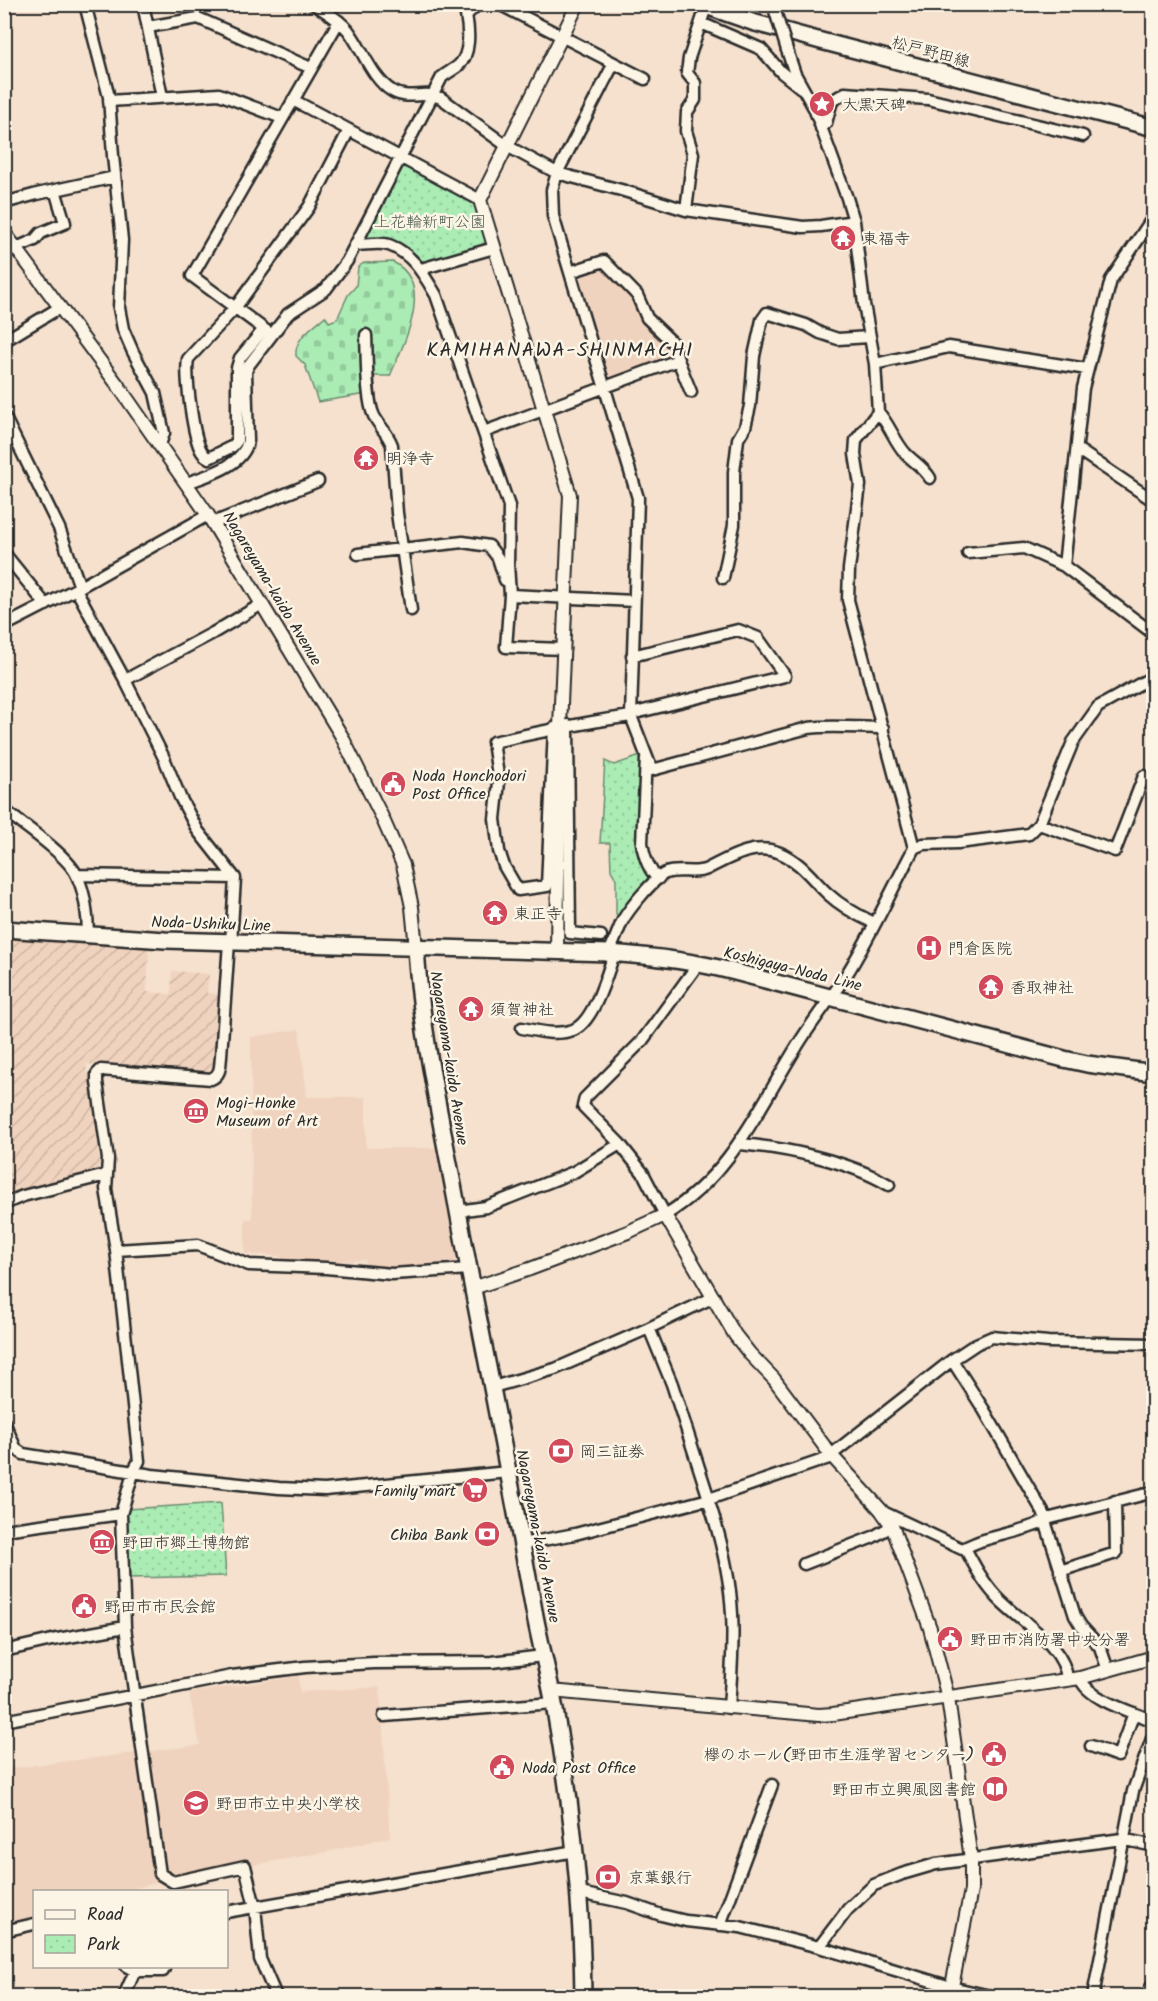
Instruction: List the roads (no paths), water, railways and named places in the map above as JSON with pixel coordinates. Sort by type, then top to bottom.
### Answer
[{"type":"main road","name":"松戸野田線","points":[[703,6],[821,41],[1154,128]]},
{"type":"main road","name":"Noda-Ushiku Line","points":[[4,929],[230,942],[416,948]]},
{"type":"main road","name":"Koshigaya-Noda Line","points":[[416,948],[611,954],[663,957],[699,963],[1087,1065],[1154,1073]]},
{"type":"main road","name":"Nagareyama-kaido Avenue","points":[[416,948],[425,1024],[458,1211],[494,1387],[508,1472],[552,1697],[580,1893],[583,1996]]},
{"type":"street","points":[[85,4],[99,62],[105,77],[109,101],[122,240],[119,308],[123,329],[155,393],[164,432],[160,445]]},
{"type":"street","points":[[143,4],[162,97]]},
{"type":"street","points":[[314,4],[339,21],[353,37],[384,87],[404,97],[433,94],[441,98],[507,146],[557,174],[686,210],[803,227],[854,221]]},
{"type":"street","points":[[349,130],[309,207],[235,308],[188,359],[186,368],[193,420],[201,450],[209,458],[233,446],[237,441],[237,368],[240,358],[288,314],[326,289],[347,261],[442,77],[459,66],[463,60],[468,36],[466,15],[478,4]]},
{"type":"street","points":[[499,4],[645,79]]},
{"type":"street","points":[[557,952],[561,727],[570,495],[480,200],[578,4]]},
{"type":"street","points":[[686,210],[693,154],[686,131],[687,112],[695,100],[695,83],[687,73],[688,58],[701,22],[703,6]]},
{"type":"street","points":[[774,8],[795,74],[806,92],[821,128],[854,221],[869,337],[876,364],[878,412],[856,440],[855,454],[860,485],[847,588],[848,600],[914,848]]},
{"type":"street","points":[[148,27],[198,18],[311,68]]},
{"type":"street","points":[[268,332],[192,276],[339,21]]},
{"type":"street","points":[[701,22],[761,49],[781,72],[806,92]]},
{"type":"street","points":[[614,63],[557,174],[552,190],[553,216],[638,498],[631,715],[652,770],[807,728],[825,726],[883,728]]},
{"type":"street","points":[[821,128],[826,123],[832,101],[845,93],[928,99],[1083,136]]},
{"type":"street","points":[[109,101],[219,94],[282,118]]},
{"type":"street","points":[[293,100],[480,200]]},
{"type":"street","points":[[4,202],[116,177]]},
{"type":"street","points":[[11,248],[35,240],[41,233],[65,223],[55,190]]},
{"type":"street","points":[[1064,566],[1087,369],[1111,280],[1154,216]]},
{"type":"street","name":"Nagareyama-kaido Avenue","points":[[4,232],[11,248],[59,308],[187,483],[341,735],[393,841],[408,884],[416,948]]},
{"type":"street","points":[[356,245],[388,245],[410,258],[421,269],[436,296],[509,506],[510,591],[506,647],[564,649]]},
{"type":"street","points":[[421,269],[494,248]]},
{"type":"street","points":[[570,272],[604,261],[637,295],[647,318],[674,344],[691,392]]},
{"type":"street","points":[[4,341],[59,308]]},
{"type":"street","points":[[723,578],[734,525],[734,472],[738,439],[745,427],[750,406],[754,356],[762,320],[767,313],[838,339],[869,337]]},
{"type":"street","points":[[187,483],[225,467],[239,458],[246,450],[248,441],[246,372],[268,332]]},
{"type":"street","points":[[366,335],[368,384],[374,415],[392,445],[396,507],[411,610]]},
{"type":"street","points":[[876,364],[950,347],[1087,369]]},
{"type":"street","points":[[484,432],[678,360]]},
{"type":"street","points":[[878,412],[886,420],[905,453],[930,478]]},
{"type":"street","points":[[4,416],[59,528],[78,588],[164,758],[180,797],[198,831],[234,878],[220,1071],[216,1077],[211,1079],[101,1070],[97,1074],[108,1159],[106,1189],[116,1250],[138,1440],[139,1461],[134,1470],[121,1514],[125,1627],[160,1874],[173,1882],[245,1866],[255,1907],[260,1959],[276,1996]]},
{"type":"street","points":[[1077,449],[1154,501]]},
{"type":"street","points":[[4,626],[211,519],[318,481]]},
{"type":"street","points":[[358,554],[463,542],[489,546],[498,558],[510,591]]},
{"type":"street","points":[[968,553],[1024,548],[1064,566],[1154,634]]},
{"type":"street","points":[[4,553],[46,605]]},
{"type":"street","points":[[510,591],[634,601]]},
{"type":"street","points":[[125,680],[262,604]]},
{"type":"street","points":[[561,727],[547,886],[518,890],[504,867],[499,851],[495,819],[499,782],[493,742],[561,727],[631,715],[785,676],[758,638],[738,630],[632,656]]},
{"type":"street","points":[[473,1288],[607,1240],[665,1215],[699,1191],[740,1144],[797,1046],[845,977],[914,848],[923,844],[958,843],[1029,834],[1039,824],[1073,742],[1098,707],[1154,676]]},
{"type":"street","points":[[561,727],[570,933],[601,936]]},
{"type":"street","points":[[646,754],[642,843],[651,872],[658,879]]},
{"type":"street","points":[[1039,824],[1115,851],[1144,776]]},
{"type":"street","points":[[4,810],[58,853],[77,874],[88,917],[88,935]]},
{"type":"street","points":[[522,1028],[548,1033],[573,1030],[581,1024],[590,1014],[622,922],[664,874],[703,870],[736,854],[767,850],[778,852],[797,862],[840,904],[874,923]]},
{"type":"street","points":[[77,874],[234,878]]},
{"type":"street","points":[[699,963],[642,1041],[585,1098],[583,1106],[620,1144],[643,1173],[735,1335],[774,1379],[832,1456],[881,1510],[892,1526],[930,1628],[948,1698],[971,1859],[970,1890],[950,1992]]},
{"type":"street","points":[[458,1211],[486,1207],[574,1172],[620,1144]]},
{"type":"street","points":[[740,1144],[760,1146],[845,1165],[889,1185]]},
{"type":"street","points":[[4,1204],[23,1196],[106,1175]]},
{"type":"street","points":[[116,1250],[198,1245],[249,1265],[326,1268],[392,1274],[469,1269]]},
{"type":"street","points":[[494,1387],[555,1369],[714,1297]]},
{"type":"street","points":[[649,1328],[672,1384],[717,1526],[732,1612],[729,1708]]},
{"type":"street","points":[[522,1544],[575,1534],[708,1499],[832,1456],[952,1360],[994,1335],[1048,1342],[1154,1344]]},
{"type":"street","points":[[952,1360],[1012,1457],[1046,1520],[1075,1616],[1100,1647],[1108,1670]]},
{"type":"street","points":[[4,1422],[16,1449],[23,1454],[152,1474],[279,1488],[325,1490],[508,1472]]},
{"type":"street","points":[[881,1510],[962,1549],[1046,1520],[1154,1492]]},
{"type":"street","points":[[1060,1571],[1116,1553],[1115,1501]]},
{"type":"street","points":[[4,1530],[121,1514]]},
{"type":"street","points":[[804,1564],[873,1537],[892,1526]]},
{"type":"street","points":[[965,1548],[995,1596],[1037,1634],[1065,1664],[1067,1680]]},
{"type":"street","points":[[4,1651],[125,1627]]},
{"type":"street","points":[[4,1721],[232,1676],[305,1667],[374,1663],[492,1662],[543,1656]]},
{"type":"street","points":[[384,1716],[552,1697],[819,1715],[1080,1678],[1154,1657]]},
{"type":"street","points":[[1080,1678],[1095,1696],[1154,1721]]},
{"type":"street","points":[[1091,1746],[1118,1756],[1134,1713]]},
{"type":"street","points":[[1093,1996],[1132,1791],[1154,1733]]},
{"type":"street","points":[[720,1924],[772,1785]]},
{"type":"street","points":[[819,1947],[848,1909],[874,1885],[902,1874],[936,1864],[1122,1839],[1154,1846]]},
{"type":"street","points":[[228,1912],[575,1851]]},
{"type":"street","points":[[580,1893],[627,1903],[686,1921],[740,1927],[819,1947],[950,1992],[990,1996]]},
{"type":"street","points":[[4,1931],[33,1924]]},
{"type":"street","points":[[124,1996],[131,1969],[163,1971],[164,1968]]},
{"type":"street","points":[[1146,1996],[1154,1984]]},
{"type":"place","name":"大黒天碑","points":[[822,104]]},
{"type":"place","name":"東福寺","points":[[843,238]]},
{"type":"place","name":"明浄寺","points":[[366,458]]},
{"type":"place","name":"Noda Honchodori Post Office","points":[[393,784]]},
{"type":"place","name":"東正寺","points":[[495,913]]},
{"type":"place","name":"門倉医院","points":[[929,948]]},
{"type":"place","name":"香取神社","points":[[991,987]]},
{"type":"place","name":"須賀神社","points":[[471,1009]]},
{"type":"place","name":"Mogi-Honke Museum of Art","points":[[196,1111]]},
{"type":"place","name":"岡三証券","points":[[561,1451]]},
{"type":"place","name":"Family mart","points":[[475,1490]]},
{"type":"place","name":"Chiba Bank","points":[[487,1534]]},
{"type":"place","name":"野田市郷土博物館","points":[[102,1542]]},
{"type":"place","name":"野田市市民会館","points":[[84,1606]]},
{"type":"place","name":"野田市消防署中央分署","points":[[950,1639]]},
{"type":"place","name":"欅のホール(野田市生涯学習センター)","points":[[994,1754]]},
{"type":"place","name":"Noda Post Office","points":[[502,1767]]},
{"type":"place","name":"野田市立興風図書館","points":[[995,1789]]},
{"type":"place","name":"野田市立中央小学校","points":[[196,1803]]},
{"type":"place","name":"京葉銀行","points":[[608,1877]]},
{"type":"district","name":"KAMIHANAWA-SHINMACHI","points":[[560,349]]},
{"type":"park label","name":"上花輪新町公園","points":[[430,221]]}]
